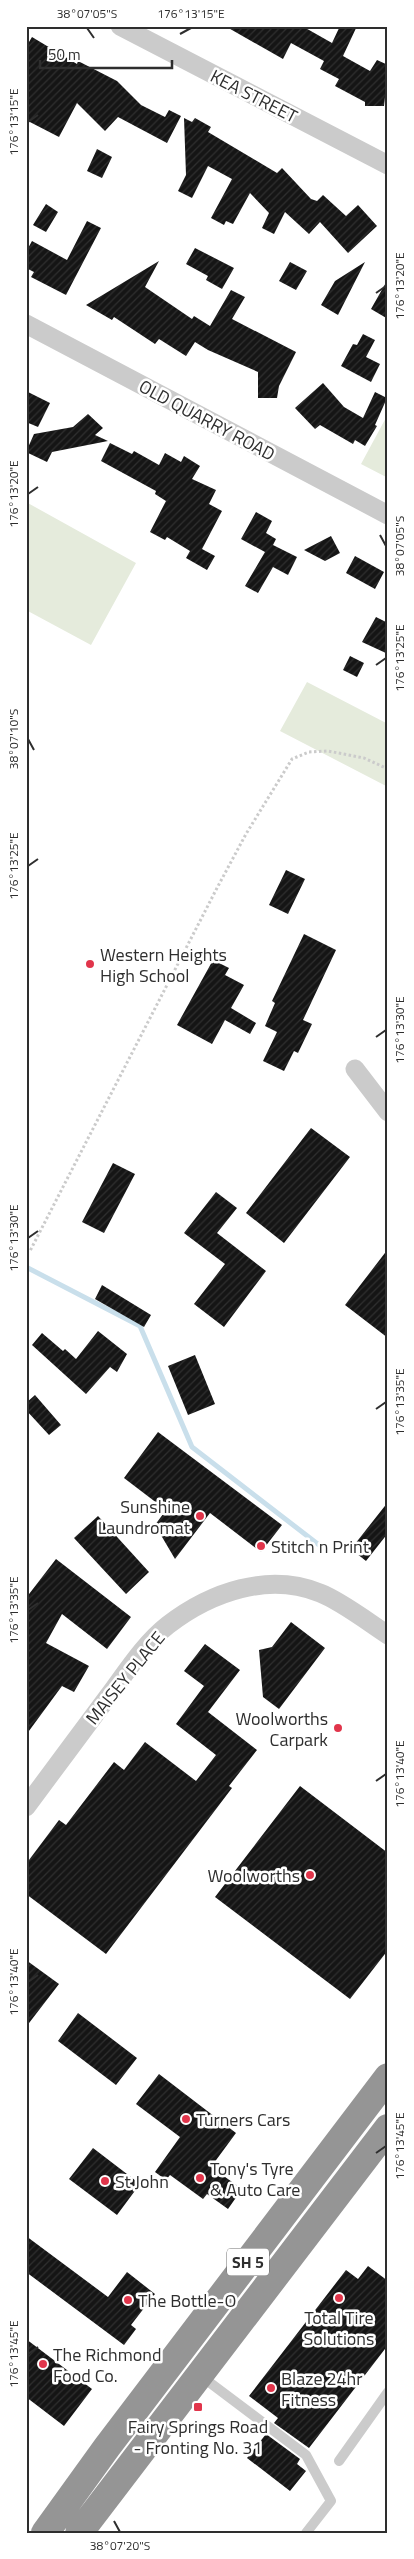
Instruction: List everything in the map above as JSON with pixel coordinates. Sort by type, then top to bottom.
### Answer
[{"type":"highway","name":"SH 5","points":[[45,2533],[107,2447],[388,2077]]},
{"type":"highway","name":"SH 5","points":[[80,2533],[388,2128]]},
{"type":"highway","points":[[107,2447],[131,2465]]},
{"type":"street","name":"KEA STREET","points":[[120,26],[145,32],[388,165]]},
{"type":"street","name":"OLD QUARRY ROAD","points":[[26,324],[388,515]]},
{"type":"street","points":[[355,1069],[388,1112]]},
{"type":"street","name":"MAISEY PLACE","points":[[26,1807],[138,1656],[167,1626],[197,1606],[228,1591],[256,1584],[287,1584],[321,1593],[388,1635]]},
{"type":"lane","points":[[200,2375],[306,2455],[331,2501],[306,2533]]},
{"type":"lane","points":[[338,2460],[388,2392]]},
{"type":"path","points":[[26,1251],[30,1252],[93,1125],[246,834],[292,759],[309,752],[328,751],[364,758],[388,769]]},
{"type":"green space","points":[[388,414],[388,478],[361,464]]},
{"type":"green space","points":[[26,502],[136,563],[91,645],[26,610]]},
{"type":"green space","points":[[307,682],[388,724],[388,787],[280,731]]},
{"type":"building","points":[[225,26],[302,26],[332,43],[340,26],[357,26],[343,56],[370,71],[377,60],[388,65],[388,95],[385,97],[384,106],[365,106],[365,102],[335,86],[339,79],[320,69],[324,61],[291,43],[283,59]]},
{"type":"building","points":[[32,37],[77,64],[78,61],[117,81],[141,105],[165,117],[169,110],[181,116],[167,143],[118,117],[105,131],[77,103],[59,137],[26,120],[26,47]]},
{"type":"building","points":[[184,118],[192,122],[195,118],[211,127],[208,132],[277,173],[282,168],[311,199],[317,201],[323,195],[346,216],[358,205],[377,226],[348,253],[320,222],[309,234],[285,212],[274,234],[262,228],[269,213],[250,193],[233,224],[226,221],[224,225],[211,218],[232,179],[208,166],[192,198],[178,191],[186,175]]},
{"type":"building","points":[[97,149],[112,157],[102,178],[87,171]]},
{"type":"building","points":[[46,204],[58,212],[46,232],[33,225]]},
{"type":"building","points":[[87,221],[101,228],[66,295],[31,277],[34,272],[26,268],[26,252],[32,241],[67,260]]},
{"type":"building","points":[[195,248],[234,268],[222,289],[206,280],[208,276],[186,264]]},
{"type":"building","points":[[159,261],[145,287],[192,319],[194,316],[210,326],[231,290],[245,297],[232,319],[296,352],[279,386],[277,398],[258,398],[258,372],[208,350],[195,342],[186,356],[159,339],[155,344],[114,317],[112,320],[86,305]]},
{"type":"building","points":[[290,262],[307,271],[296,290],[279,281]]},
{"type":"building","points":[[365,262],[338,315],[321,305],[335,281]]},
{"type":"building","points":[[388,279],[388,319],[371,309]]},
{"type":"building","points":[[363,334],[375,340],[366,357],[380,364],[371,382],[341,366],[353,344],[357,345]]},
{"type":"building","points":[[323,383],[344,407],[363,418],[375,392],[387,398],[375,425],[377,426],[365,446],[355,440],[353,444],[320,425],[315,429],[295,408]]},
{"type":"building","points":[[26,391],[50,403],[38,427],[26,422]]},
{"type":"building","points":[[88,414],[103,428],[95,435],[108,441],[52,452],[47,462],[26,452],[34,434],[73,427]]},
{"type":"building","points":[[110,443],[132,454],[134,451],[159,465],[165,453],[181,462],[184,456],[200,466],[192,479],[216,490],[209,504],[222,511],[202,549],[215,556],[207,570],[186,558],[190,551],[167,537],[165,540],[150,532],[166,501],[155,494],[156,491],[101,461]]},
{"type":"building","points":[[256,512],[272,521],[266,533],[276,539],[273,545],[297,557],[288,575],[273,567],[258,593],[245,586],[265,552],[241,539]]},
{"type":"building","points":[[331,536],[340,553],[325,561],[304,550]]},
{"type":"building","points":[[355,556],[384,572],[375,589],[346,573]]},
{"type":"building","points":[[376,617],[388,623],[388,654],[362,642]]},
{"type":"building","points":[[350,656],[364,663],[357,677],[343,670]]},
{"type":"building","points":[[286,870],[305,879],[288,914],[269,905]]},
{"type":"building","points":[[304,934],[336,950],[303,1020],[312,1024],[298,1053],[294,1051],[284,1071],[263,1061],[277,1032],[265,1026],[275,1003],[272,1001]]},
{"type":"building","points":[[213,960],[229,968],[225,975],[244,985],[231,1008],[256,1023],[250,1034],[225,1020],[212,1044],[177,1025]]},
{"type":"building","points":[[311,1128],[350,1157],[284,1243],[246,1213]]},
{"type":"building","points":[[113,1163],[135,1174],[104,1233],[82,1222]]},
{"type":"building","points":[[216,1192],[237,1208],[217,1233],[266,1271],[224,1327],[194,1304],[225,1264],[184,1233]]},
{"type":"building","points":[[388,1249],[388,1338],[345,1305]]},
{"type":"building","points":[[102,1285],[151,1315],[144,1327],[95,1299]]},
{"type":"building","points":[[98,1331],[127,1354],[117,1372],[110,1367],[86,1394],[32,1345],[42,1333],[63,1351],[65,1349],[76,1359]]},
{"type":"building","points":[[195,1355],[215,1404],[188,1415],[168,1366]]},
{"type":"building","points":[[35,1395],[61,1425],[49,1435],[26,1410],[26,1403]]},
{"type":"building","points":[[158,1432],[282,1525],[261,1552],[210,1513],[175,1559],[155,1525],[166,1510],[124,1478]]},
{"type":"building","points":[[388,1502],[388,1533],[366,1561],[351,1549]]},
{"type":"building","points":[[98,1516],[149,1572],[126,1594],[74,1538]]},
{"type":"building","points":[[56,1559],[131,1617],[107,1649],[62,1614],[46,1643],[89,1666],[74,1692],[62,1686],[26,1735],[26,1598]]},
{"type":"building","points":[[291,1622],[325,1648],[279,1709],[263,1697],[259,1650],[272,1647]]},
{"type":"building","points":[[205,1644],[240,1670],[208,1712],[257,1750],[229,1786],[232,1788],[106,1954],[26,1894],[26,1864],[59,1820],[66,1825],[114,1762],[124,1770],[145,1742],[196,1781],[216,1755],[176,1724],[204,1686],[184,1671]]},
{"type":"building","name":"Woolworths","points":[[300,1786],[388,1853],[388,1950],[350,1999],[215,1897]]},
{"type":"building","points":[[26,1960],[59,1984],[26,2027]]},
{"type":"building","points":[[78,2013],[137,2058],[116,2085],[58,2041]]},
{"type":"building","points":[[159,2074],[236,2133],[211,2167],[242,2189],[228,2209],[207,2194],[203,2199],[170,2175],[166,2180],[155,2172],[180,2137],[136,2104]]},
{"type":"building","name":"St John","points":[[93,2148],[140,2184],[117,2215],[69,2179]]},
{"type":"building","points":[[26,2236],[108,2297],[127,2272],[155,2294],[131,2325],[136,2329],[124,2345],[26,2272]]},
{"type":"building","points":[[368,2266],[388,2281],[388,2345],[309,2448],[274,2423],[278,2418],[249,2396],[346,2270],[358,2279]]},
{"type":"building","name":"The Richmond Food Co.","points":[[26,2339],[92,2389],[64,2426],[26,2397]]},
{"type":"building","points":[[266,2434],[300,2459],[297,2464],[306,2471],[290,2491],[247,2458]]},
{"type":"waterway","points":[[26,1267],[140,1326],[192,1447],[319,1545]]},
{"type":"place","name":"Western Heights High School","points":[[90,964]]},
{"type":"place","name":"Sunshine Laundromat","points":[[200,1516]]},
{"type":"place","name":"Stitch n Print","points":[[261,1546]]},
{"type":"place","name":"Woolworths Carpark","points":[[338,1728]]},
{"type":"place","name":"Woolworths","points":[[310,1875]]},
{"type":"place","name":"Turners Cars","points":[[186,2119]]},
{"type":"place","name":"Tony's Tyre & Auto Care","points":[[200,2178]]},
{"type":"place","name":"St John","points":[[105,2181]]},
{"type":"place","name":"Total Tire Solutions","points":[[339,2298]]},
{"type":"place","name":"The Bottle-O","points":[[128,2300]]},
{"type":"place","name":"The Richmond Food Co.","points":[[43,2364]]},
{"type":"place","name":"Blaze 24hr Fitness","points":[[271,2388]]},
{"type":"place","name":"Fairy Springs Road - Fronting No. 31","points":[[198,2407]]}]
